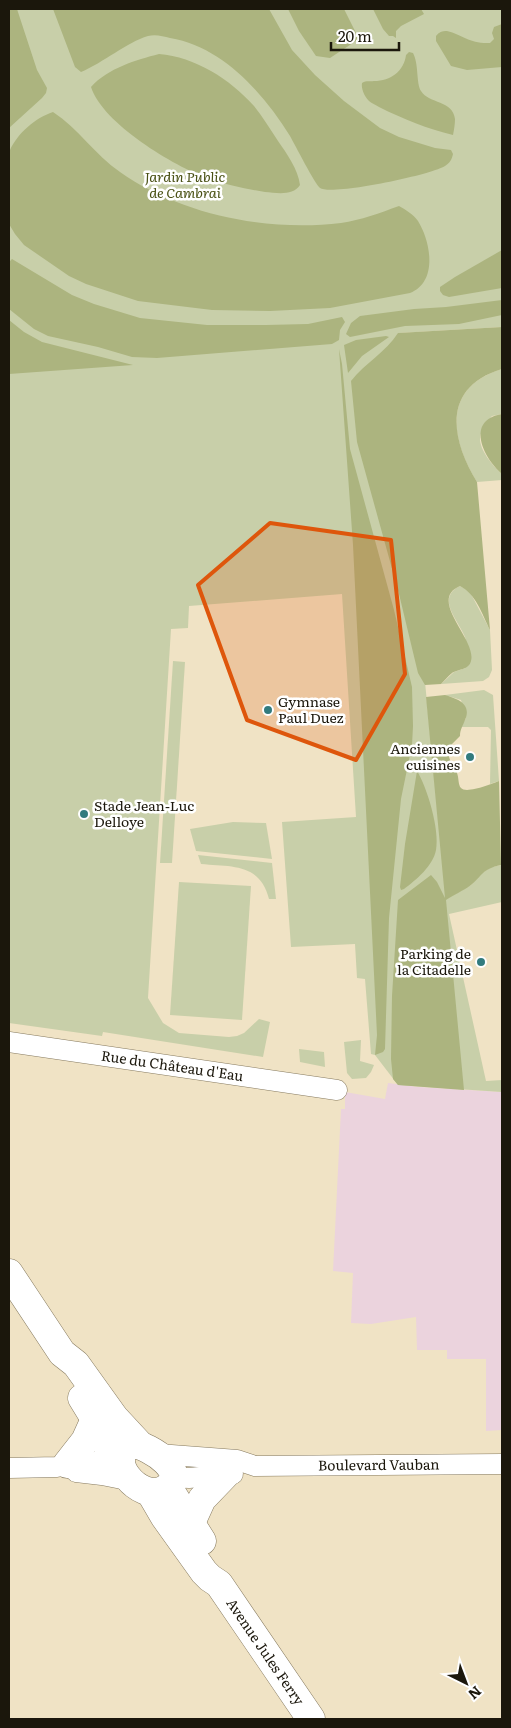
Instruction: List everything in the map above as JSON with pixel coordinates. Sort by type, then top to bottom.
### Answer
[{"type":"main road","name":"Avenue Jules Ferry","points":[[9,1273],[62,1354],[76,1364],[114,1417],[145,1469],[191,1523],[215,1565],[219,1584]]},
{"type":"main road","name":"Avenue Jules Ferry","points":[[62,1354],[69,1377],[95,1419],[107,1445],[145,1469],[160,1510],[201,1567],[210,1578],[219,1584],[311,1719]]},
{"type":"main road","points":[[62,1466],[85,1441],[95,1419]]},
{"type":"main road","points":[[191,1523],[202,1499],[226,1474]]},
{"type":"street","name":"Rue du Château d'Eau","points":[[9,1042],[337,1090]]},
{"type":"street","name":"Boulevard Vauban","points":[[9,1468],[92,1463],[108,1458],[145,1469],[189,1478],[244,1472],[256,1466]]},
{"type":"street","name":"Boulevard Vauban","points":[[145,1469],[238,1460],[256,1466],[502,1464]]},
{"type":"highlighted area","points":[[270,523],[391,540],[405,674],[356,760],[247,720],[198,585]]},
{"type":"shaded area","points":[[388,1083],[419,1087],[502,1092],[502,1430],[486,1431],[486,1359],[447,1359],[447,1350],[417,1350],[416,1317],[371,1324],[351,1323],[353,1273],[333,1271],[341,1109],[345,1109],[345,1092],[385,1099]]},
{"type":"green space","name":"Jardin Public de Cambrai","points":[[9,9],[502,9],[502,327],[399,333],[425,682],[446,899],[471,885],[482,873],[491,867],[502,865],[502,902],[449,914],[486,1081],[502,1080],[502,1092],[398,1085],[375,1055],[371,1054],[365,979],[357,978],[355,944],[291,947],[282,822],[356,817],[342,594],[189,606],[188,628],[171,629],[148,998],[163,1023],[179,1033],[229,1037],[244,1033],[259,1019],[270,1022],[263,1057],[103,1032],[102,1036],[9,1023]]},
{"type":"green space","points":[[9,9],[17,9],[37,70],[47,88],[42,98],[9,128]]},
{"type":"green space","points":[[53,9],[269,9],[292,50],[315,75],[344,101],[380,128],[399,137],[435,148],[451,150],[452,158],[447,165],[436,170],[402,179],[361,187],[328,190],[320,188],[290,136],[267,104],[240,74],[224,62],[207,51],[189,43],[153,35],[132,43],[81,72],[75,67]]},
{"type":"green space","points":[[288,9],[344,9],[359,39],[330,58],[316,56],[299,31]]},
{"type":"green space","points":[[373,9],[421,9],[424,14],[401,26],[396,31],[396,38],[389,36],[383,29]]},
{"type":"green space","points":[[502,24],[502,67],[467,70],[451,66],[436,41],[438,34],[447,31],[472,41],[490,43],[494,39],[492,33],[494,27]]},
{"type":"green space","points":[[409,52],[413,53],[415,57],[418,83],[421,91],[429,98],[450,108],[453,113],[455,119],[453,135],[397,116],[371,102],[364,94],[362,83],[380,81],[396,74],[403,66],[406,55]]},
{"type":"green space","points":[[159,54],[172,56],[199,65],[223,78],[245,96],[260,114],[292,162],[300,185],[293,191],[275,193],[237,187],[209,179],[159,154],[124,129],[98,101],[91,87],[114,70],[132,62]]},
{"type":"green space","points":[[53,112],[62,118],[102,158],[144,187],[197,209],[226,217],[284,225],[313,225],[356,220],[399,206],[418,221],[423,230],[429,250],[428,271],[425,280],[419,288],[410,293],[330,308],[270,311],[212,310],[138,301],[86,284],[69,276],[24,245],[9,224],[8,174],[10,150],[28,127],[40,118]]},
{"type":"green space","points":[[502,250],[502,288],[449,297],[443,295],[440,291],[440,287],[455,277]]},
{"type":"green space","points":[[12,259],[72,295],[140,318],[207,325],[308,324],[342,317],[345,322],[340,330],[339,340],[332,344],[157,358],[132,357],[48,336],[34,329],[9,309],[9,262]]},
{"type":"green space","points":[[502,300],[502,315],[459,324],[405,326],[350,337],[346,334],[351,323],[360,316]]},
{"type":"green space","points":[[9,320],[24,332],[42,342],[133,365],[9,374]]},
{"type":"green space","points":[[502,327],[502,369],[483,377],[469,388],[461,401],[457,416],[457,432],[461,448],[477,482],[490,630],[478,605],[466,590],[460,586],[451,592],[449,601],[451,610],[471,652],[471,661],[468,666],[452,673],[441,684],[425,685],[418,673],[399,594],[357,442],[351,381],[388,346],[398,333]]},
{"type":"green space","points":[[389,337],[362,356],[348,373],[344,345],[356,340]]},
{"type":"green space","points":[[339,349],[350,449],[394,610],[412,687],[412,745],[401,799],[389,918],[385,1049],[383,1052],[375,1055],[377,1035],[353,545]]},
{"type":"green space","points":[[502,369],[502,414],[492,416],[483,429],[480,442],[484,452],[502,474],[502,480],[477,482],[461,448],[457,432],[457,416],[461,401],[469,388],[483,377]]},
{"type":"green space","points":[[502,414],[502,474],[484,450],[481,431],[484,424],[491,418]]},
{"type":"green space","points":[[460,586],[471,594],[490,630],[492,670],[489,677],[483,681],[441,684],[454,672],[465,668],[466,640],[449,603],[449,597]]},
{"type":"green space","points":[[173,661],[185,662],[172,863],[160,863]]},
{"type":"green space","points":[[484,690],[493,695],[499,781],[490,784],[491,730],[488,727],[461,727],[466,718],[461,700],[445,695]]},
{"type":"green space","points":[[445,695],[459,700],[467,710],[460,736],[448,748],[460,787],[468,790],[499,781],[501,865],[486,870],[471,885],[446,900],[464,1090],[398,1085],[393,1079],[391,1059],[392,996],[398,900],[431,875],[445,898],[426,697]]},
{"type":"green space","points":[[417,771],[425,787],[432,809],[436,831],[436,850],[431,862],[423,872],[401,890],[405,844]]},
{"type":"green space","points":[[233,822],[266,823],[272,859],[196,851],[190,829]]},
{"type":"green space","points":[[198,855],[272,863],[276,899],[269,899],[265,887],[252,873],[234,867],[201,864]]},
{"type":"green space","points":[[179,882],[251,886],[242,1020],[170,1015]]},
{"type":"green space","points":[[361,1040],[360,1061],[374,1065],[366,1078],[352,1079],[347,1073],[344,1042]]},
{"type":"green space","points":[[299,1049],[324,1052],[325,1067],[300,1062]]},
{"type":"place","name":"Gymnase Paul Duez","points":[[268,710]]},
{"type":"place","name":"Anciennes cuisines","points":[[470,757]]},
{"type":"place","name":"Stade Jean-Luc Delloye","points":[[84,814]]},
{"type":"place","name":"Parking de la Citadelle","points":[[481,962]]}]
